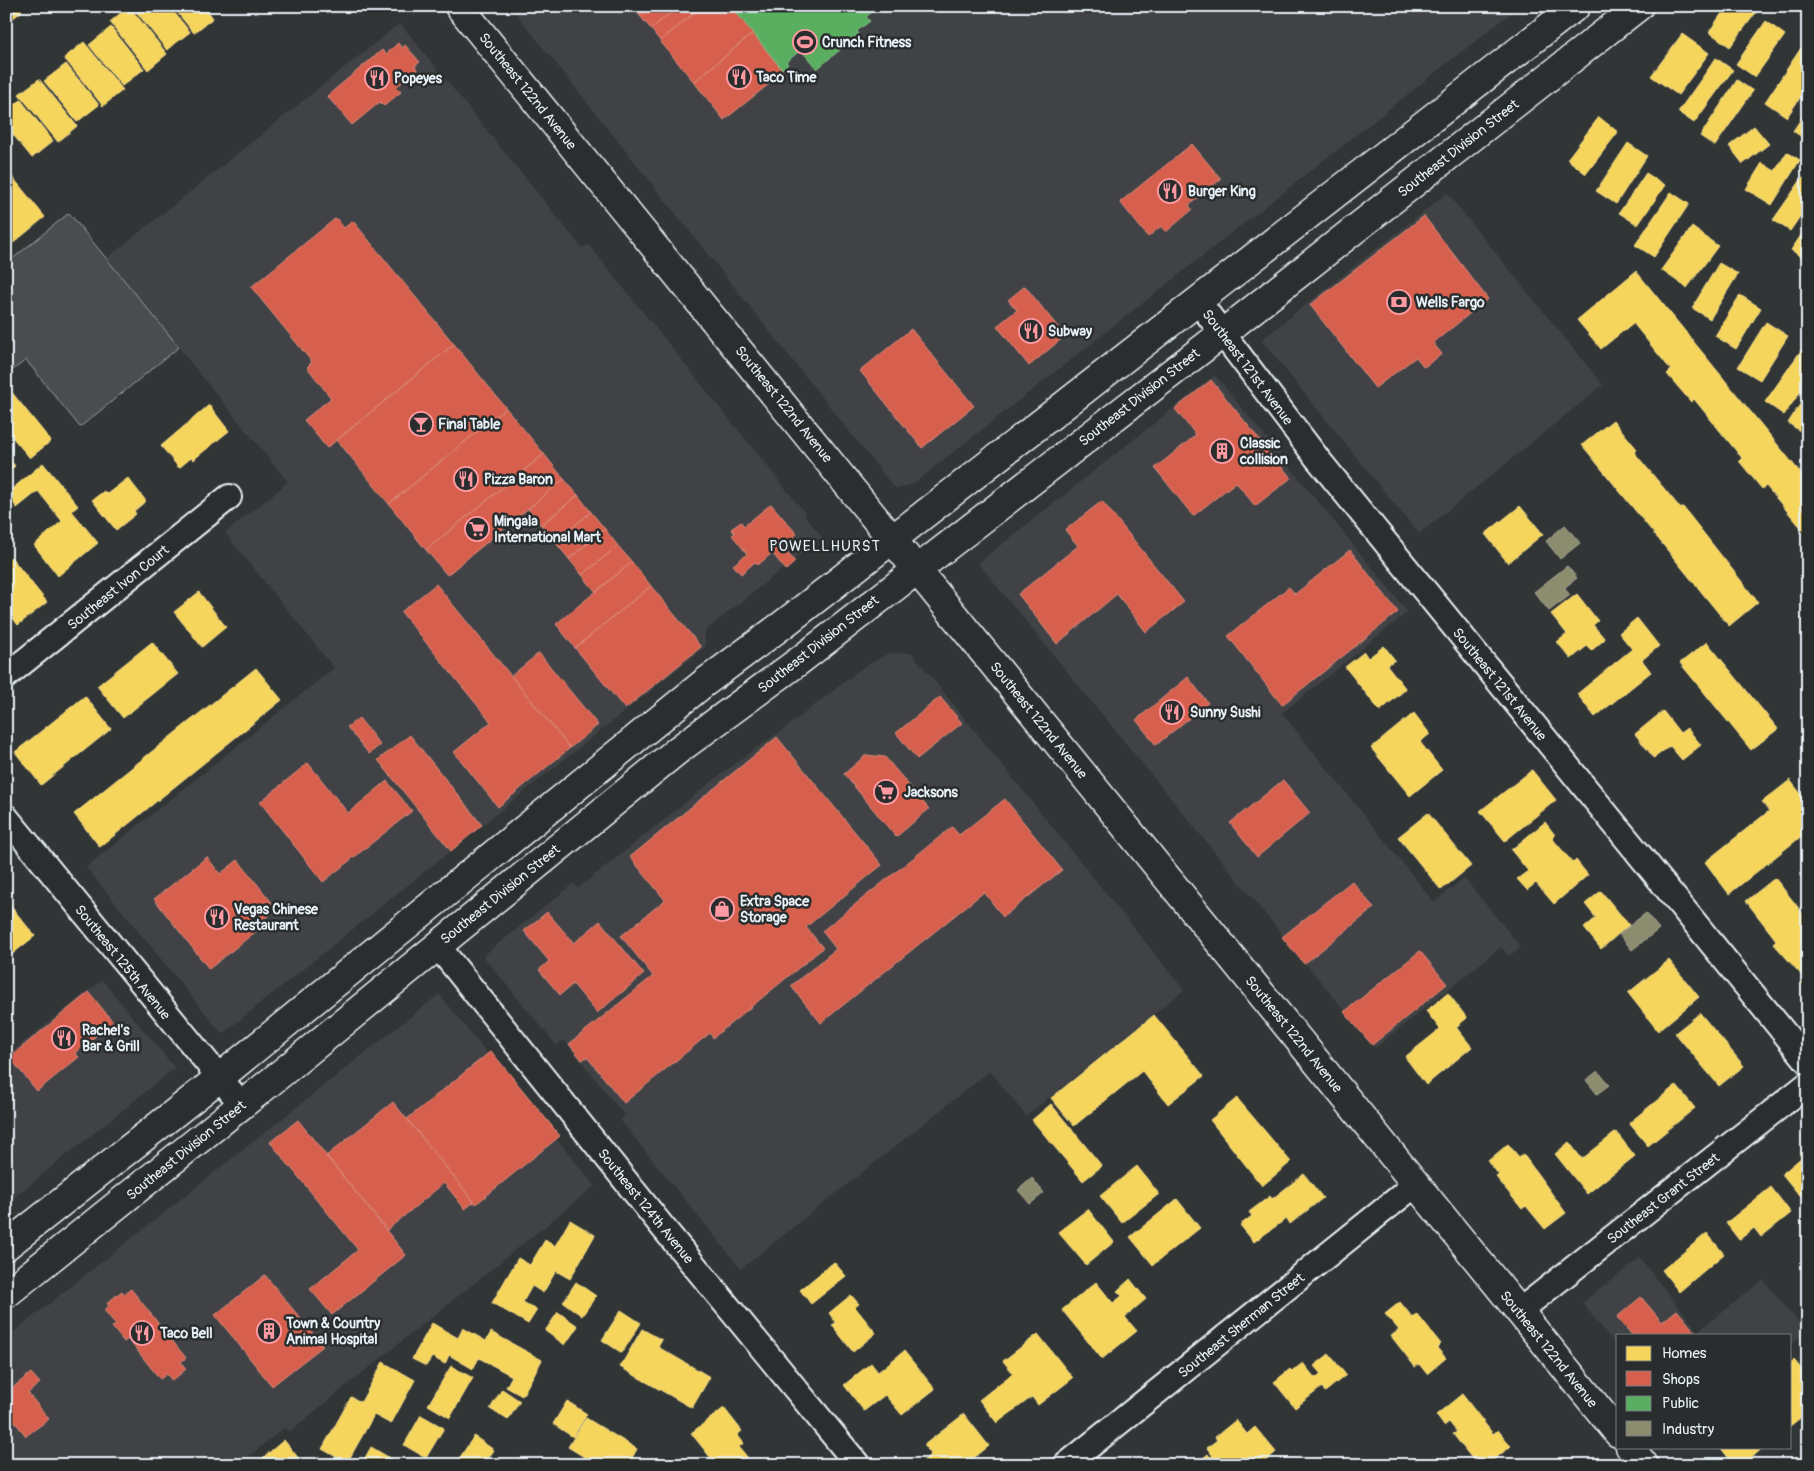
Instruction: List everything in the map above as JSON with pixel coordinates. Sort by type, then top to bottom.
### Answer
[{"type":"main road","name":"Southeast 122nd Avenue","points":[[460,6],[1616,1431]]},
{"type":"main road","points":[[6,1246],[219,1078],[704,683],[785,623],[1576,6]]},
{"type":"main road","name":"Southeast Division Street","points":[[6,1294],[242,1105],[678,750],[799,661],[916,568],[1223,333],[1639,6]]},
{"type":"main road","points":[[437,945],[435,930],[438,912],[449,890]]},
{"type":"main road","points":[[1631,1448],[1644,1465]]},
{"type":"street","name":"Southeast 121st Avenue","points":[[1198,301],[1317,458],[1808,1062]]},
{"type":"street","name":"Southeast Ivon Court","points":[[6,676],[229,497]]},
{"type":"street","name":"Southeast 125th Avenue","points":[[6,817],[242,1105]]},
{"type":"street","name":"Southeast 124th Avenue","points":[[437,945],[858,1465]]},
{"type":"street","name":"Southeast Grant Street","points":[[1518,1312],[1808,1084]]},
{"type":"street","name":"Southeast Sherman Street","points":[[1066,1465],[1416,1184]]},
{"type":"shaded area","points":[[510,6],[1520,6],[913,484],[898,489],[892,485]]},
{"type":"shaded area","points":[[400,23],[582,248],[588,244],[806,514],[805,516],[822,537],[705,631],[705,647],[222,1034],[86,867],[334,668],[225,533],[288,482],[106,259]]},
{"type":"shaded area","points":[[1447,193],[1603,385],[1419,534],[1261,340]]},
{"type":"shaded area","points":[[69,213],[179,347],[80,427],[26,360],[6,375],[6,264]]},
{"type":"shaded area","points":[[1215,375],[1408,612],[1282,713],[1434,902],[1464,878],[1521,947],[1509,956],[1501,947],[1375,1048],[978,563]]},
{"type":"shaded area","points":[[889,653],[912,653],[1184,990],[1026,1116],[990,1071],[741,1269],[620,1120],[625,1116],[564,1040],[557,1046],[483,956],[574,883],[578,888],[734,764],[788,726],[862,668]]},
{"type":"shaded area","points":[[102,980],[175,1068],[6,1204],[6,1056]]},
{"type":"shaded area","points":[[439,994],[595,1186],[289,1432],[285,1427],[238,1465],[6,1465],[6,1338]]},
{"type":"shaded area","points":[[1640,1258],[1698,1331],[1763,1280],[1807,1332],[1792,1343],[1792,1334],[1616,1334],[1616,1346],[1582,1303]]},
{"type":"building: Homes","points":[[6,6],[19,6],[22,11],[6,24]]},
{"type":"building: Homes","points":[[129,6],[167,54],[148,70],[110,22]]},
{"type":"building: Homes","points":[[137,6],[169,6],[190,32],[167,50],[134,9]]},
{"type":"building: Homes","points":[[172,6],[204,6],[213,18],[194,33]]},
{"type":"building: Homes","points":[[1727,6],[1761,6],[1730,47],[1709,32]]},
{"type":"building: Homes","points":[[1766,21],[1785,35],[1755,77],[1736,64]]},
{"type":"building: Homes","points":[[111,27],[144,69],[122,86],[89,45]]},
{"type":"building: Homes","points":[[1682,34],[1709,53],[1678,95],[1651,76]]},
{"type":"building: Homes","points":[[84,42],[123,90],[103,106],[64,58]]},
{"type":"building: Homes","points":[[1801,48],[1808,52],[1808,86],[1787,117],[1765,102]]},
{"type":"building: Homes","points":[[1716,58],[1733,70],[1694,123],[1678,112]]},
{"type":"building: Homes","points":[[66,64],[99,105],[77,122],[44,81]]},
{"type":"building: Homes","points":[[39,79],[77,126],[58,142],[19,94]]},
{"type":"building: Homes","points":[[1737,80],[1753,91],[1715,146],[1700,136]]},
{"type":"building: Homes","points":[[21,100],[53,141],[32,158],[6,126],[6,111]]},
{"type":"building: Homes","points":[[1808,108],[1808,141],[1793,131]]},
{"type":"building: Homes","points":[[1599,117],[1618,132],[1586,174],[1567,159]]},
{"type":"building: Homes","points":[[1754,126],[1769,144],[1743,164],[1729,146]]},
{"type":"building: Homes","points":[[1628,143],[1647,156],[1616,204],[1596,191]]},
{"type":"building: Homes","points":[[1787,152],[1800,160],[1772,205],[1746,189],[1762,163],[1775,171]]},
{"type":"building: Homes","points":[[6,169],[45,217],[11,245],[6,240]]},
{"type":"building: Homes","points":[[1646,173],[1665,185],[1638,225],[1619,213]]},
{"type":"building: Homes","points":[[1803,177],[1808,180],[1808,205],[1790,231],[1773,220]]},
{"type":"building: Homes","points":[[1671,192],[1689,204],[1654,257],[1635,245]]},
{"type":"building: Homes","points":[[1808,225],[1808,261],[1791,250]]},
{"type":"building: Homes","points":[[1692,227],[1718,246],[1687,288],[1661,270]]},
{"type":"building: Homes","points":[[1719,263],[1738,274],[1710,319],[1692,308]]},
{"type":"building: Homes","points":[[1636,271],[1808,482],[1808,536],[1766,486],[1762,489],[1739,461],[1742,458],[1694,399],[1691,402],[1667,374],[1671,370],[1633,323],[1601,349],[1577,320]]},
{"type":"building: Homes","points":[[1740,295],[1761,308],[1736,349],[1715,336]]},
{"type":"building: Homes","points":[[1766,322],[1788,336],[1760,380],[1738,367]]},
{"type":"building: Homes","points":[[1802,349],[1808,354],[1808,381],[1784,415],[1765,402]]},
{"type":"building: Homes","points":[[6,385],[51,441],[30,458],[6,430]]},
{"type":"building: Homes","points":[[1808,392],[1808,432],[1806,435],[1788,423]]},
{"type":"building: Homes","points":[[209,405],[229,431],[193,460],[191,458],[179,468],[161,446]]},
{"type":"building: Homes","points":[[1613,420],[1637,449],[1634,452],[1681,509],[1683,507],[1758,602],[1729,626],[1582,445]]},
{"type":"building: Homes","points":[[6,455],[15,466],[6,473]]},
{"type":"building: Homes","points":[[43,463],[78,506],[72,511],[98,543],[58,576],[34,545],[62,521],[38,491],[17,508],[6,494]]},
{"type":"building: Homes","points":[[128,478],[146,501],[134,511],[136,514],[116,530],[92,500],[104,491],[107,494]]},
{"type":"building: Homes","points":[[1520,506],[1543,534],[1508,563],[1485,534]]},
{"type":"building: Homes","points":[[11,557],[47,602],[18,625],[6,610],[6,561]]},
{"type":"building: Homes","points":[[199,592],[226,627],[202,647],[174,612]]},
{"type":"building: Homes","points":[[1577,594],[1598,621],[1593,625],[1605,639],[1591,651],[1587,646],[1571,659],[1557,642],[1567,634],[1551,614]]},
{"type":"building: Homes","points":[[1637,618],[1659,646],[1642,660],[1651,672],[1595,717],[1577,694],[1632,649],[1619,633]]},
{"type":"building: Homes","points":[[152,642],[178,674],[123,718],[97,686]]},
{"type":"building: Homes","points":[[1707,642],[1778,729],[1751,750],[1680,663]]},
{"type":"building: Homes","points":[[1384,646],[1395,660],[1387,665],[1406,689],[1380,711],[1345,667],[1364,652],[1368,658]]},
{"type":"building: Homes","points":[[256,668],[282,700],[100,847],[74,814]]},
{"type":"building: Homes","points":[[85,696],[111,729],[41,785],[15,752]]},
{"type":"building: Homes","points":[[1663,711],[1680,733],[1687,728],[1701,745],[1682,760],[1670,746],[1654,758],[1635,734]]},
{"type":"building: Homes","points":[[1414,713],[1430,734],[1420,742],[1442,770],[1410,796],[1371,748]]},
{"type":"building: Homes","points":[[1532,770],[1556,800],[1505,841],[1480,811]]},
{"type":"building: Homes","points":[[1790,780],[1808,803],[1808,831],[1729,894],[1705,862],[1769,811],[1762,802]]},
{"type":"building: Homes","points":[[1428,813],[1471,866],[1441,890],[1398,837]]},
{"type":"building: Homes","points":[[1545,822],[1555,835],[1552,838],[1573,863],[1576,860],[1588,875],[1554,904],[1536,883],[1527,890],[1517,879],[1528,871],[1511,850]]},
{"type":"building: Homes","points":[[1775,878],[1808,920],[1808,990],[1801,982],[1805,979],[1773,943],[1776,940],[1746,901]]},
{"type":"building: Homes","points":[[1601,891],[1629,925],[1601,949],[1584,928],[1596,918],[1585,904]]},
{"type":"building: Homes","points":[[6,900],[35,936],[6,959]]},
{"type":"building: Homes","points":[[1669,960],[1699,997],[1658,1031],[1628,993]]},
{"type":"building: Homes","points":[[1448,993],[1467,1018],[1456,1027],[1472,1047],[1426,1085],[1405,1057],[1440,1029],[1426,1011]]},
{"type":"building: Homes","points":[[1700,1013],[1744,1066],[1719,1086],[1675,1033]]},
{"type":"building: Homes","points":[[1154,1015],[1204,1076],[1168,1104],[1142,1071],[1074,1126],[1051,1098]]},
{"type":"building: Homes","points":[[1676,1085],[1695,1108],[1648,1146],[1629,1123]]},
{"type":"building: Homes","points":[[1237,1098],[1291,1162],[1262,1186],[1210,1120]]},
{"type":"building: Homes","points":[[1051,1104],[1102,1166],[1083,1181],[1032,1120]]},
{"type":"building: Homes","points":[[1616,1132],[1635,1156],[1587,1194],[1555,1154],[1569,1142],[1582,1159]]},
{"type":"building: Homes","points":[[1508,1144],[1519,1157],[1523,1154],[1566,1213],[1545,1229],[1526,1206],[1522,1209],[1496,1177],[1499,1175],[1488,1161]]},
{"type":"building: Homes","points":[[1808,1147],[1808,1196],[1804,1192],[1800,1196],[1782,1174],[1802,1157],[1799,1154]]},
{"type":"building: Homes","points":[[1137,1166],[1159,1194],[1122,1223],[1100,1196]]},
{"type":"building: Homes","points":[[1304,1174],[1323,1198],[1290,1224],[1286,1219],[1254,1242],[1240,1225],[1252,1216],[1249,1212],[1270,1196],[1272,1199]]},
{"type":"building: Homes","points":[[1771,1187],[1791,1213],[1761,1237],[1754,1228],[1739,1240],[1726,1223]]},
{"type":"building: Homes","points":[[1177,1199],[1200,1228],[1153,1265],[1130,1237]]},
{"type":"building: Homes","points":[[1088,1209],[1114,1242],[1086,1265],[1058,1232]]},
{"type":"building: Homes","points":[[570,1220],[595,1235],[570,1279],[556,1271],[543,1293],[532,1286],[523,1302],[537,1310],[528,1324],[492,1303],[518,1258],[530,1265],[545,1240],[555,1246]]},
{"type":"building: Homes","points":[[1707,1233],[1724,1254],[1679,1292],[1662,1270]]},
{"type":"building: Homes","points":[[834,1262],[846,1276],[811,1304],[800,1290]]},
{"type":"building: Homes","points":[[1130,1279],[1146,1299],[1125,1317],[1137,1331],[1102,1359],[1062,1310],[1096,1282],[1113,1303],[1122,1296],[1117,1291]]},
{"type":"building: Homes","points":[[576,1282],[596,1296],[582,1316],[563,1302]]},
{"type":"building: Homes","points":[[851,1295],[859,1304],[855,1307],[876,1333],[853,1352],[832,1325],[836,1323],[829,1313]]},
{"type":"building: Homes","points":[[1400,1302],[1413,1318],[1417,1314],[1441,1344],[1437,1348],[1446,1358],[1427,1374],[1419,1364],[1415,1367],[1391,1336],[1399,1330],[1385,1314]]},
{"type":"building: Homes","points":[[621,1310],[641,1323],[622,1353],[602,1340]]},
{"type":"building: Homes","points":[[558,1312],[578,1326],[565,1345],[545,1331]]},
{"type":"building: Homes","points":[[432,1323],[458,1338],[463,1328],[486,1341],[491,1332],[542,1360],[522,1396],[506,1387],[512,1376],[479,1358],[473,1369],[449,1355],[445,1364],[432,1357],[426,1366],[412,1359]]},
{"type":"building: Homes","points":[[642,1329],[662,1340],[658,1347],[710,1377],[692,1408],[620,1367]]},
{"type":"building: Homes","points":[[1038,1334],[1073,1378],[1038,1405],[1032,1397],[997,1423],[979,1400],[1013,1373],[1003,1361]]},
{"type":"building: Homes","points":[[904,1351],[935,1389],[902,1415],[885,1395],[864,1411],[844,1385],[871,1363],[878,1372]]},
{"type":"building: Homes","points":[[1329,1354],[1346,1375],[1325,1392],[1322,1387],[1295,1408],[1274,1382],[1290,1369],[1292,1371],[1303,1363],[1315,1378],[1321,1374],[1314,1366]]},
{"type":"building: Homes","points":[[1794,1360],[1808,1377],[1808,1412],[1792,1424],[1792,1362]]},
{"type":"building: Homes","points":[[383,1362],[415,1380],[391,1424],[374,1415],[347,1463],[322,1449],[351,1397],[361,1402]]},
{"type":"building: Homes","points":[[451,1366],[473,1378],[450,1418],[428,1405]]},
{"type":"building: Homes","points":[[502,1389],[520,1401],[508,1420],[490,1409]]},
{"type":"building: Homes","points":[[1462,1394],[1493,1434],[1498,1430],[1511,1446],[1487,1465],[1477,1465],[1453,1434],[1457,1432],[1449,1422],[1444,1426],[1436,1415]]},
{"type":"building: Homes","points":[[567,1401],[587,1414],[573,1437],[553,1424]]},
{"type":"building: Homes","points":[[724,1408],[742,1431],[737,1435],[744,1443],[739,1447],[748,1458],[740,1465],[711,1465],[714,1462],[691,1433]]},
{"type":"building: Homes","points":[[964,1414],[989,1446],[965,1465],[919,1465],[931,1454],[924,1445]]},
{"type":"building: Homes","points":[[421,1415],[444,1428],[426,1458],[404,1445]]},
{"type":"building: Homes","points":[[586,1418],[637,1449],[632,1458],[643,1465],[597,1465],[568,1447]]},
{"type":"building: Homes","points":[[1236,1420],[1247,1434],[1255,1427],[1276,1452],[1261,1465],[1200,1465],[1204,1461],[1202,1459],[1208,1454],[1210,1457],[1213,1456],[1207,1448],[1217,1440],[1215,1437]]},
{"type":"building: Homes","points":[[474,1436],[494,1450],[484,1465],[455,1465]]},
{"type":"building: Homes","points":[[284,1440],[304,1465],[273,1465],[265,1456]]},
{"type":"building: Homes","points":[[371,1447],[402,1465],[361,1465]]},
{"type":"building: Homes","points":[[1721,1448],[1763,1448],[1743,1465],[1734,1465]]},
{"type":"building: Homes","points":[[265,1456],[273,1465],[254,1465]]},
{"type":"building: Shops","points":[[632,6],[653,6],[640,16]]},
{"type":"building: Shops","points":[[653,6],[679,6],[651,29],[640,16]]},
{"type":"building: Shops","points":[[679,6],[703,6],[660,41],[651,29]]},
{"type":"building: Shops","points":[[703,6],[731,6],[753,33],[694,82],[660,41]]},
{"type":"building: Shops","name":"Taco Time","points":[[753,33],[784,72],[724,120],[694,82]]},
{"type":"building: Shops","name":"Popeyes","points":[[398,43],[402,48],[405,45],[420,62],[415,66],[417,70],[396,87],[401,92],[384,106],[380,102],[352,125],[327,96],[382,50],[386,54]]},
{"type":"building: Shops","name":"Burger King","points":[[1192,144],[1221,179],[1189,205],[1192,210],[1166,232],[1161,226],[1148,237],[1120,202]]},
{"type":"building: Shops","name":"Wells Fargo","points":[[1424,216],[1488,299],[1433,343],[1442,354],[1424,367],[1416,357],[1375,388],[1310,305]]},
{"type":"building: Shops","points":[[336,218],[344,228],[353,221],[454,344],[327,448],[304,420],[331,398],[307,367],[312,362],[251,287]]},
{"type":"building: Shops","name":"Subway","points":[[1025,286],[1065,336],[1029,366],[997,326],[1017,310],[1008,300]]},
{"type":"building: Shops","points":[[911,329],[974,406],[922,448],[860,371]]},
{"type":"building: Shops","name":"Final Table","points":[[454,344],[506,408],[389,504],[337,440]]},
{"type":"building: Shops","name":"Classic collision","points":[[1211,380],[1291,478],[1255,506],[1236,482],[1193,516],[1155,468],[1196,435],[1175,409]]},
{"type":"building: Shops","name":"Pizza Baron","points":[[506,408],[544,454],[426,550],[389,504]]},
{"type":"building: Shops","name":"Mingala International Mart","points":[[544,454],[564,479],[447,575],[426,550]]},
{"type":"building: Shops","points":[[564,479],[578,495],[541,525],[528,509]]},
{"type":"building: Shops","points":[[578,495],[591,512],[555,542],[541,525]]},
{"type":"building: Shops","points":[[1102,501],[1184,602],[1146,632],[1117,594],[1057,644],[1018,594],[1078,546],[1065,530]]},
{"type":"building: Shops","points":[[771,504],[797,534],[782,546],[795,562],[786,570],[772,553],[758,565],[755,562],[741,574],[733,565],[747,554],[732,535],[735,533],[731,529],[741,522],[744,526]]},
{"type":"building: Shops","points":[[591,512],[605,529],[569,559],[555,542]]},
{"type":"building: Shops","points":[[605,529],[618,546],[582,575],[569,559]]},
{"type":"building: Shops","points":[[618,546],[632,562],[596,592],[582,575]]},
{"type":"building: Shops","points":[[1350,550],[1398,612],[1282,705],[1228,636],[1289,587],[1295,594]]},
{"type":"building: Shops","points":[[632,562],[651,586],[575,648],[556,624]]},
{"type":"building: Shops","points":[[436,584],[570,748],[498,807],[454,752],[491,722],[401,612]]},
{"type":"building: Shops","points":[[651,586],[701,647],[625,709],[575,648]]},
{"type":"building: Shops","points":[[539,653],[598,725],[570,748],[511,676]]},
{"type":"building: Shops","name":"Sunny Sushi","points":[[1188,677],[1208,703],[1156,745],[1136,720]]},
{"type":"building: Shops","points":[[940,697],[962,723],[917,759],[896,733]]},
{"type":"building: Shops","points":[[359,718],[380,745],[369,754],[347,727]]},
{"type":"building: Shops","points":[[410,735],[482,825],[451,851],[378,760]]},
{"type":"building: Shops","name":"Extra Space Storage","points":[[777,737],[882,865],[806,927],[823,948],[713,1038],[710,1033],[624,1103],[587,1057],[582,1060],[569,1044],[653,976],[621,936],[665,900],[630,857]]},
{"type":"building: Shops","name":"Jacksons","points":[[866,755],[885,757],[929,809],[896,837],[844,774]]},
{"type":"building: Shops","points":[[308,763],[348,813],[387,781],[412,811],[323,882],[260,802]]},
{"type":"building: Shops","points":[[1283,780],[1310,813],[1257,857],[1230,823]]},
{"type":"building: Shops","points":[[1005,799],[1062,870],[1003,917],[984,892],[821,1023],[791,986],[836,949],[822,931],[952,827],[959,835]]},
{"type":"building: Shops","name":"Vegas Chinese Restaurant","points":[[207,857],[220,874],[238,860],[277,909],[256,925],[259,929],[209,969],[154,899]]},
{"type":"building: Shops","points":[[1352,881],[1374,908],[1304,964],[1282,937]]},
{"type":"building: Shops","points":[[547,912],[574,943],[600,921],[644,974],[597,1013],[573,984],[560,995],[539,970],[549,961],[524,931]]},
{"type":"building: Shops","points":[[1420,951],[1447,984],[1372,1045],[1344,1012]]},
{"type":"building: Shops","name":"Rachel's Bar & Grill","points":[[89,992],[113,1022],[75,1053],[79,1057],[37,1091],[14,1063],[11,1056]]},
{"type":"building: Shops","points":[[491,1051],[560,1136],[476,1204],[407,1119]]},
{"type":"building: Shops","points":[[393,1102],[474,1202],[465,1209],[444,1183],[387,1230],[326,1156]]},
{"type":"building: Shops","points":[[298,1120],[406,1255],[332,1315],[310,1289],[358,1250],[270,1142]]},
{"type":"building: Shops","name":"Town & Country Animal Hospital","points":[[265,1275],[323,1346],[272,1386],[215,1315]]},
{"type":"building: Shops","name":"Taco Bell","points":[[131,1289],[186,1358],[181,1362],[186,1369],[172,1381],[167,1374],[160,1379],[128,1339],[124,1342],[112,1327],[116,1325],[104,1310],[109,1306],[107,1303],[122,1291],[124,1294]]},
{"type":"building: Shops","points":[[1641,1297],[1662,1322],[1677,1310],[1696,1333],[1631,1334],[1617,1317]]},
{"type":"building: Shops","points":[[31,1373],[40,1383],[28,1393],[49,1419],[26,1436],[6,1411],[6,1393]]},
{"type":"building: Public","name":"Crunch Fitness","points":[[731,6],[879,6],[866,17],[870,21],[857,31],[859,34],[817,69],[801,50],[786,62],[788,64],[782,69]]},
{"type":"building: Industry","points":[[1565,525],[1580,543],[1560,559],[1546,541]]},
{"type":"building: Industry","points":[[1567,566],[1577,578],[1564,588],[1570,595],[1549,611],[1534,592]]},
{"type":"building: Industry","points":[[1646,913],[1659,929],[1632,950],[1619,934]]},
{"type":"building: Industry","points":[[1598,1071],[1609,1085],[1597,1094],[1586,1080]]},
{"type":"building: Industry","points":[[1032,1178],[1044,1193],[1030,1204],[1018,1190]]},
{"type":"place","name":"Crunch Fitness","points":[[805,42]]},
{"type":"place","name":"Taco Time","points":[[739,77]]},
{"type":"place","name":"Popeyes","points":[[377,78]]},
{"type":"place","name":"Burger King","points":[[1170,191]]},
{"type":"place","name":"Wells Fargo","points":[[1399,302]]},
{"type":"place","name":"Subway","points":[[1031,331]]},
{"type":"place","name":"Final Table","points":[[421,424]]},
{"type":"place","name":"Classic collision","points":[[1222,451]]},
{"type":"place","name":"Pizza Baron","points":[[466,479]]},
{"type":"place","name":"Mingala International Mart","points":[[477,529]]},
{"type":"place","name":"Sunny Sushi","points":[[1172,712]]},
{"type":"place","name":"Jacksons","points":[[886,792]]},
{"type":"place","name":"Extra Space Storage","points":[[722,909]]},
{"type":"place","name":"Vegas Chinese Restaurant","points":[[217,917]]},
{"type":"place","name":"Rachel's Bar & Grill","points":[[64,1038]]},
{"type":"place","name":"Town & Country Animal Hospital","points":[[269,1331]]},
{"type":"place","name":"Taco Bell","points":[[142,1333]]},
{"type":"district","name":"POWELLHURST","points":[[825,546]]}]
